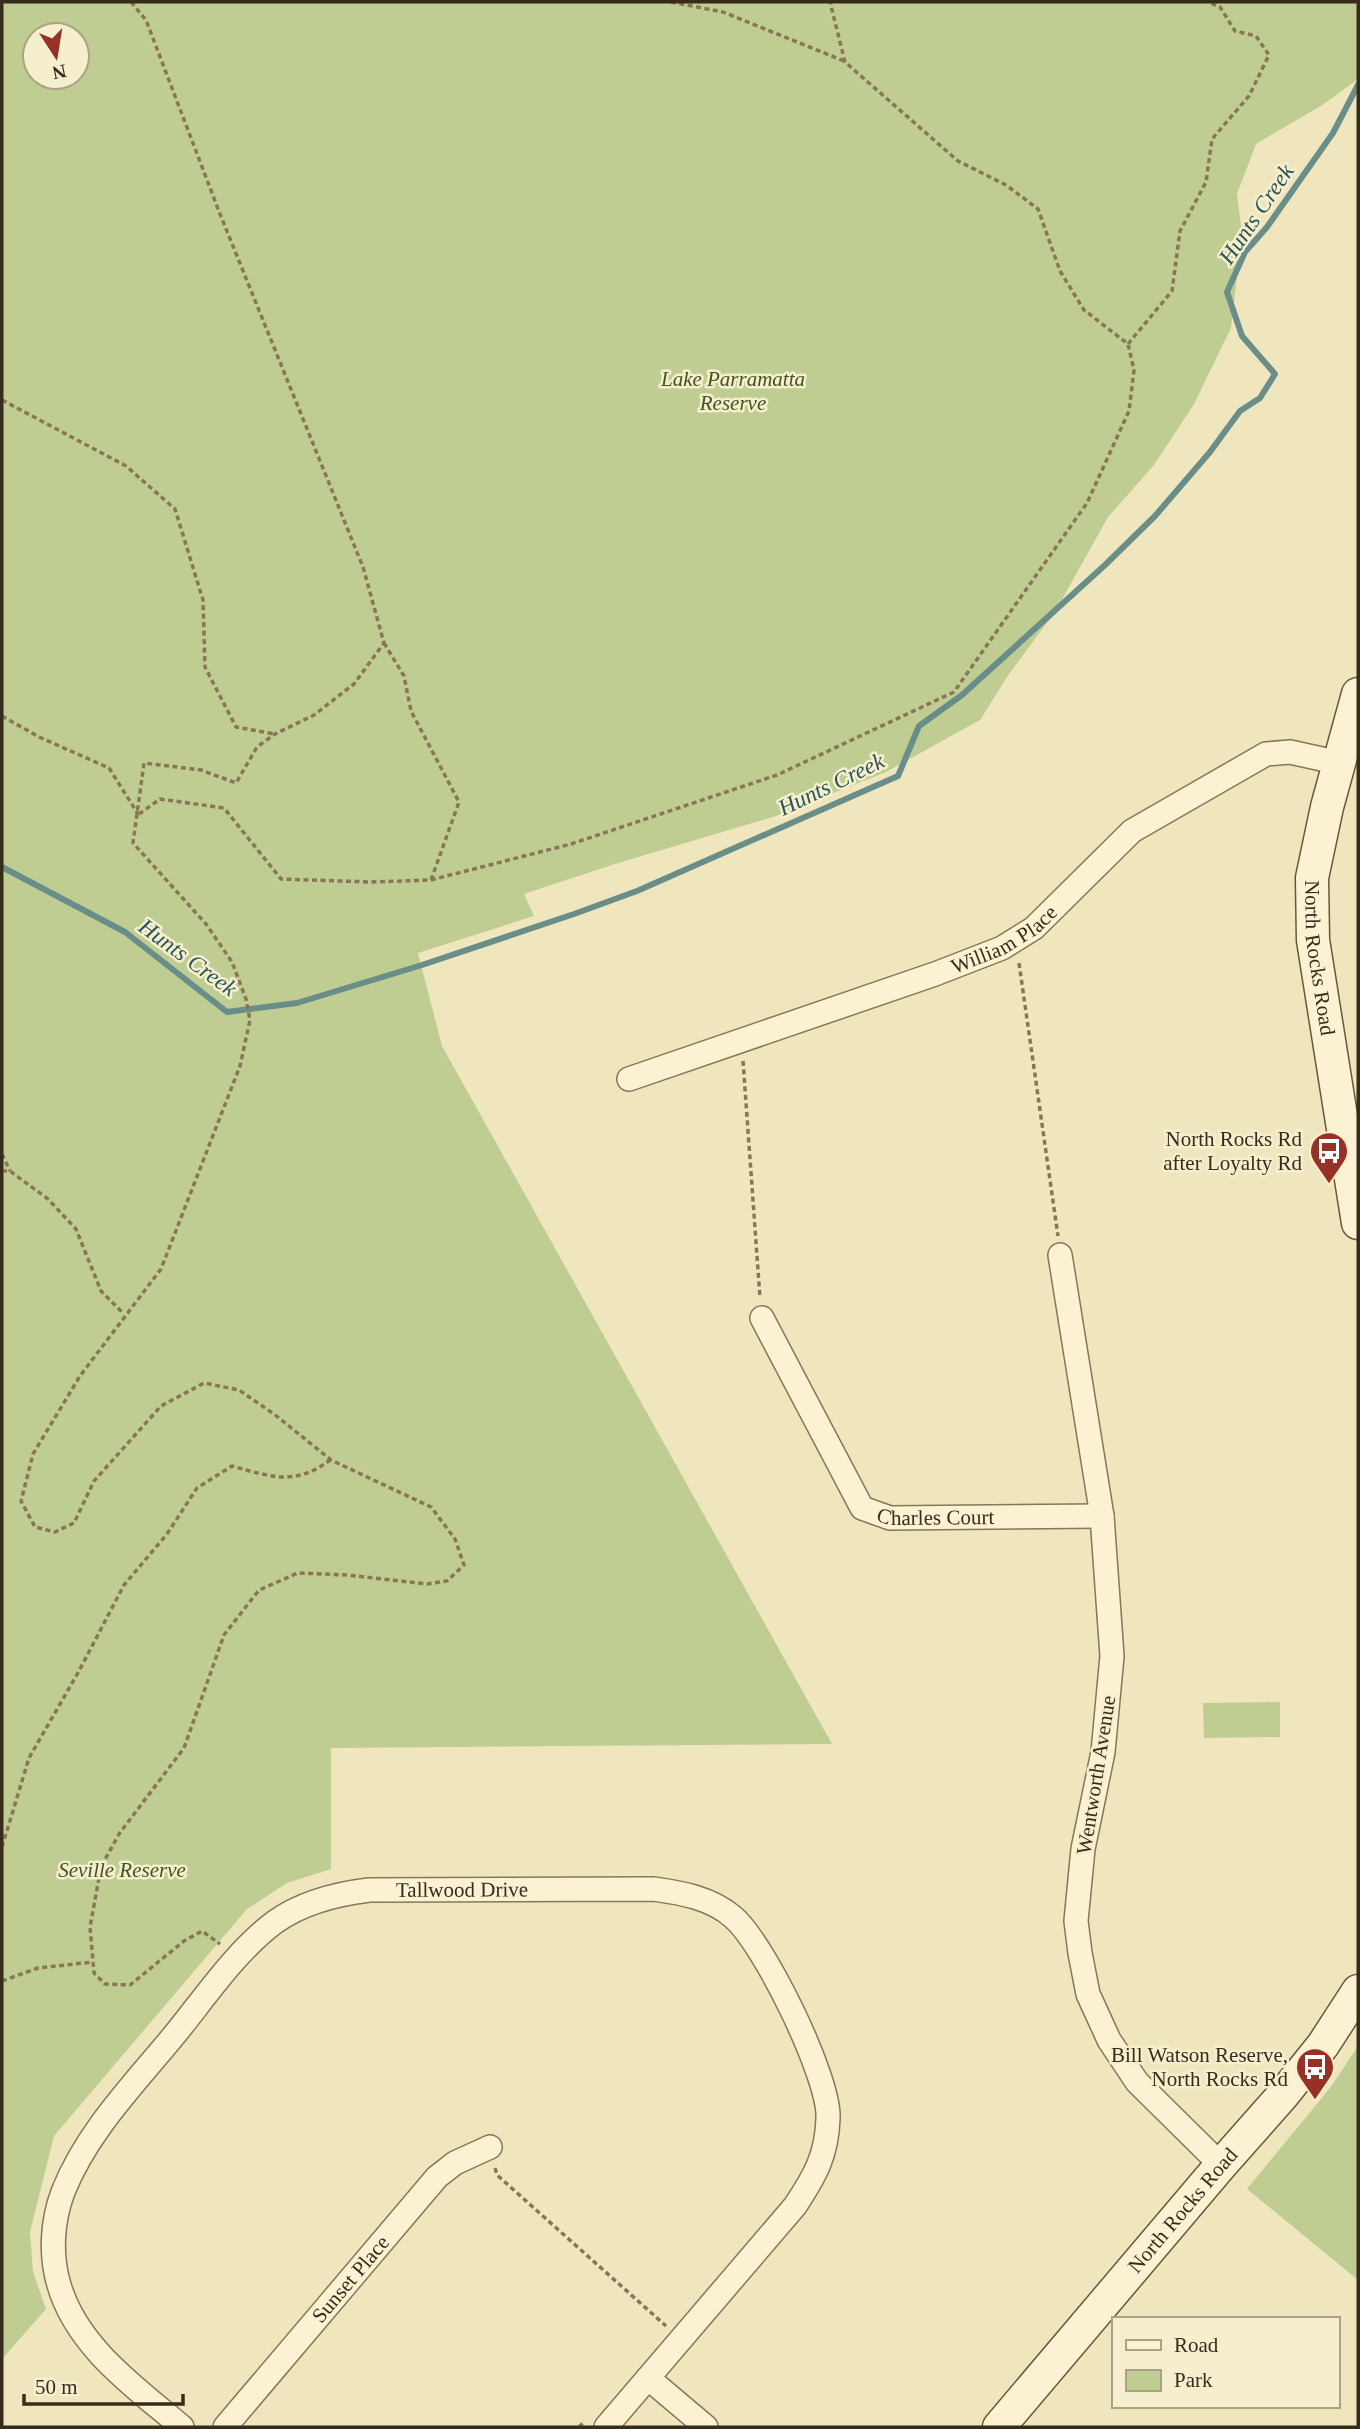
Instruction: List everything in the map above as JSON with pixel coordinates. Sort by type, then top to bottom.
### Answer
[{"type":"main road","name":"North Rocks Road","points":[[1358,694],[1317,847],[1312,878],[1312,921],[1318,976],[1358,1223]]},
{"type":"main road","name":"North Rocks Road","points":[[999,2427],[1282,2096],[1323,2045],[1358,1991]]},
{"type":"street","name":"William Place","points":[[629,1079],[935,974],[1002,948],[1034,928],[1132,831],[1250,761],[1266,754],[1290,752],[1340,763]]},
{"type":"street","name":"Wentworth Avenue","points":[[1060,1255],[1102,1516],[1112,1656],[1103,1752],[1083,1849],[1076,1921],[1080,1953],[1088,1994],[1109,2040],[1138,2082],[1221,2165]]},
{"type":"street","name":"Charles Court","points":[[762,1318],[862,1508],[890,1518],[1102,1516]]},
{"type":"street","name":"Tallwood Drive","points":[[182,2427],[108,2363],[87,2339],[70,2311],[59,2286],[54,2256],[56,2213],[71,2174],[95,2134],[233,1963],[275,1923],[318,1901],[345,1893],[369,1890],[654,1889],[680,1893],[719,1907],[735,1918],[750,1936],[769,1964],[818,2069],[829,2115],[826,2148],[815,2176],[795,2206],[606,2427]]},
{"type":"street","name":"Sunset Place","points":[[225,2427],[437,2177],[455,2163],[490,2147]]},
{"type":"street","points":[[648,2378],[706,2427]]},
{"type":"path","points":[[131,2],[146,20],[220,214],[363,567],[384,643],[404,676],[411,711],[458,802],[431,880]]},
{"type":"path","points":[[138,814],[160,799],[224,808],[281,879],[371,882],[431,880],[571,844],[777,775],[954,692],[1087,503],[1129,411],[1134,370],[1128,344],[1084,310],[1060,271],[1038,209],[1006,185],[958,161],[845,62],[723,12],[671,2]]},
{"type":"path","points":[[830,2],[845,62]]},
{"type":"path","points":[[1128,344],[1172,291],[1180,231],[1206,182],[1212,138],[1249,96],[1269,55],[1256,36],[1235,31],[1220,7],[1208,2]]},
{"type":"path","points":[[2,400],[126,466],[175,509],[203,600],[205,667],[236,727],[275,734]]},
{"type":"path","points":[[230,1937],[221,1945],[202,1931],[184,1941],[130,1985],[105,1984],[94,1973],[90,1927],[102,1867],[118,1834],[184,1748],[224,1634],[259,1590],[298,1573],[348,1575],[427,1584],[447,1581],[464,1565],[455,1539],[430,1507],[331,1460],[239,1390],[204,1384],[161,1406],[94,1480],[74,1523],[55,1532],[35,1527],[21,1501],[33,1454],[80,1376],[124,1314],[161,1269],[240,1066],[250,1020],[249,1009],[232,962],[206,924],[133,843],[144,763],[201,770],[236,783],[257,747],[275,734],[314,715],[354,684],[384,643]]},
{"type":"path","points":[[2,716],[39,737],[109,768],[138,814]]},
{"type":"path","points":[[1016,939],[1060,1255]]},
{"type":"path","points":[[742,1039],[762,1318]]},
{"type":"path","points":[[2,1154],[10,1171],[48,1199],[76,1229],[101,1291],[124,1314]]},
{"type":"path","points":[[2,1171],[10,1171]]},
{"type":"path","points":[[2,1847],[29,1758],[124,1585],[167,1534],[197,1488],[232,1466],[291,1479],[314,1472],[331,1460]]},
{"type":"path","points":[[2,1981],[38,1968],[93,1962]]},
{"type":"path","points":[[490,2147],[497,2175],[680,2339]]},
{"type":"green space","points":[[2,2],[1358,2],[1358,79],[1324,104],[1256,144],[1237,194],[1242,234],[1231,328],[1194,404],[1154,465],[1108,517],[1055,612],[1009,674],[980,720],[886,772],[776,816],[524,894],[534,916],[418,953],[442,1046],[832,1744],[331,1748],[331,1869],[287,1883],[247,1909],[54,2136],[30,2232],[33,2272],[46,2309],[2,2359]]},
{"type":"green space","points":[[1280,1702],[1280,1737],[1204,1738],[1203,1703]]},
{"type":"green space","points":[[1358,2046],[1358,2280],[1247,2189],[1330,2088]]},
{"type":"waterway","name":"Hunts Creek","points":[[2,867],[125,932],[227,1012],[297,1003],[574,914],[637,891],[898,776],[919,726],[962,695],[1105,565],[1155,516],[1210,452],[1240,411],[1260,398],[1275,374],[1242,336],[1227,292],[1245,252],[1267,227],[1333,133],[1358,85]]},
{"type":"place","name":"North Rocks Rd after Loyalty Rd","points":[[1329,1185]]},
{"type":"place","name":"Bill Watson Reserve, North Rocks Rd","points":[[1315,2101]]},
{"type":"park label","name":"Lake Parramatta Reserve","points":[[733,391]]},
{"type":"park label","name":"Seville Reserve","points":[[122,1870]]}]
